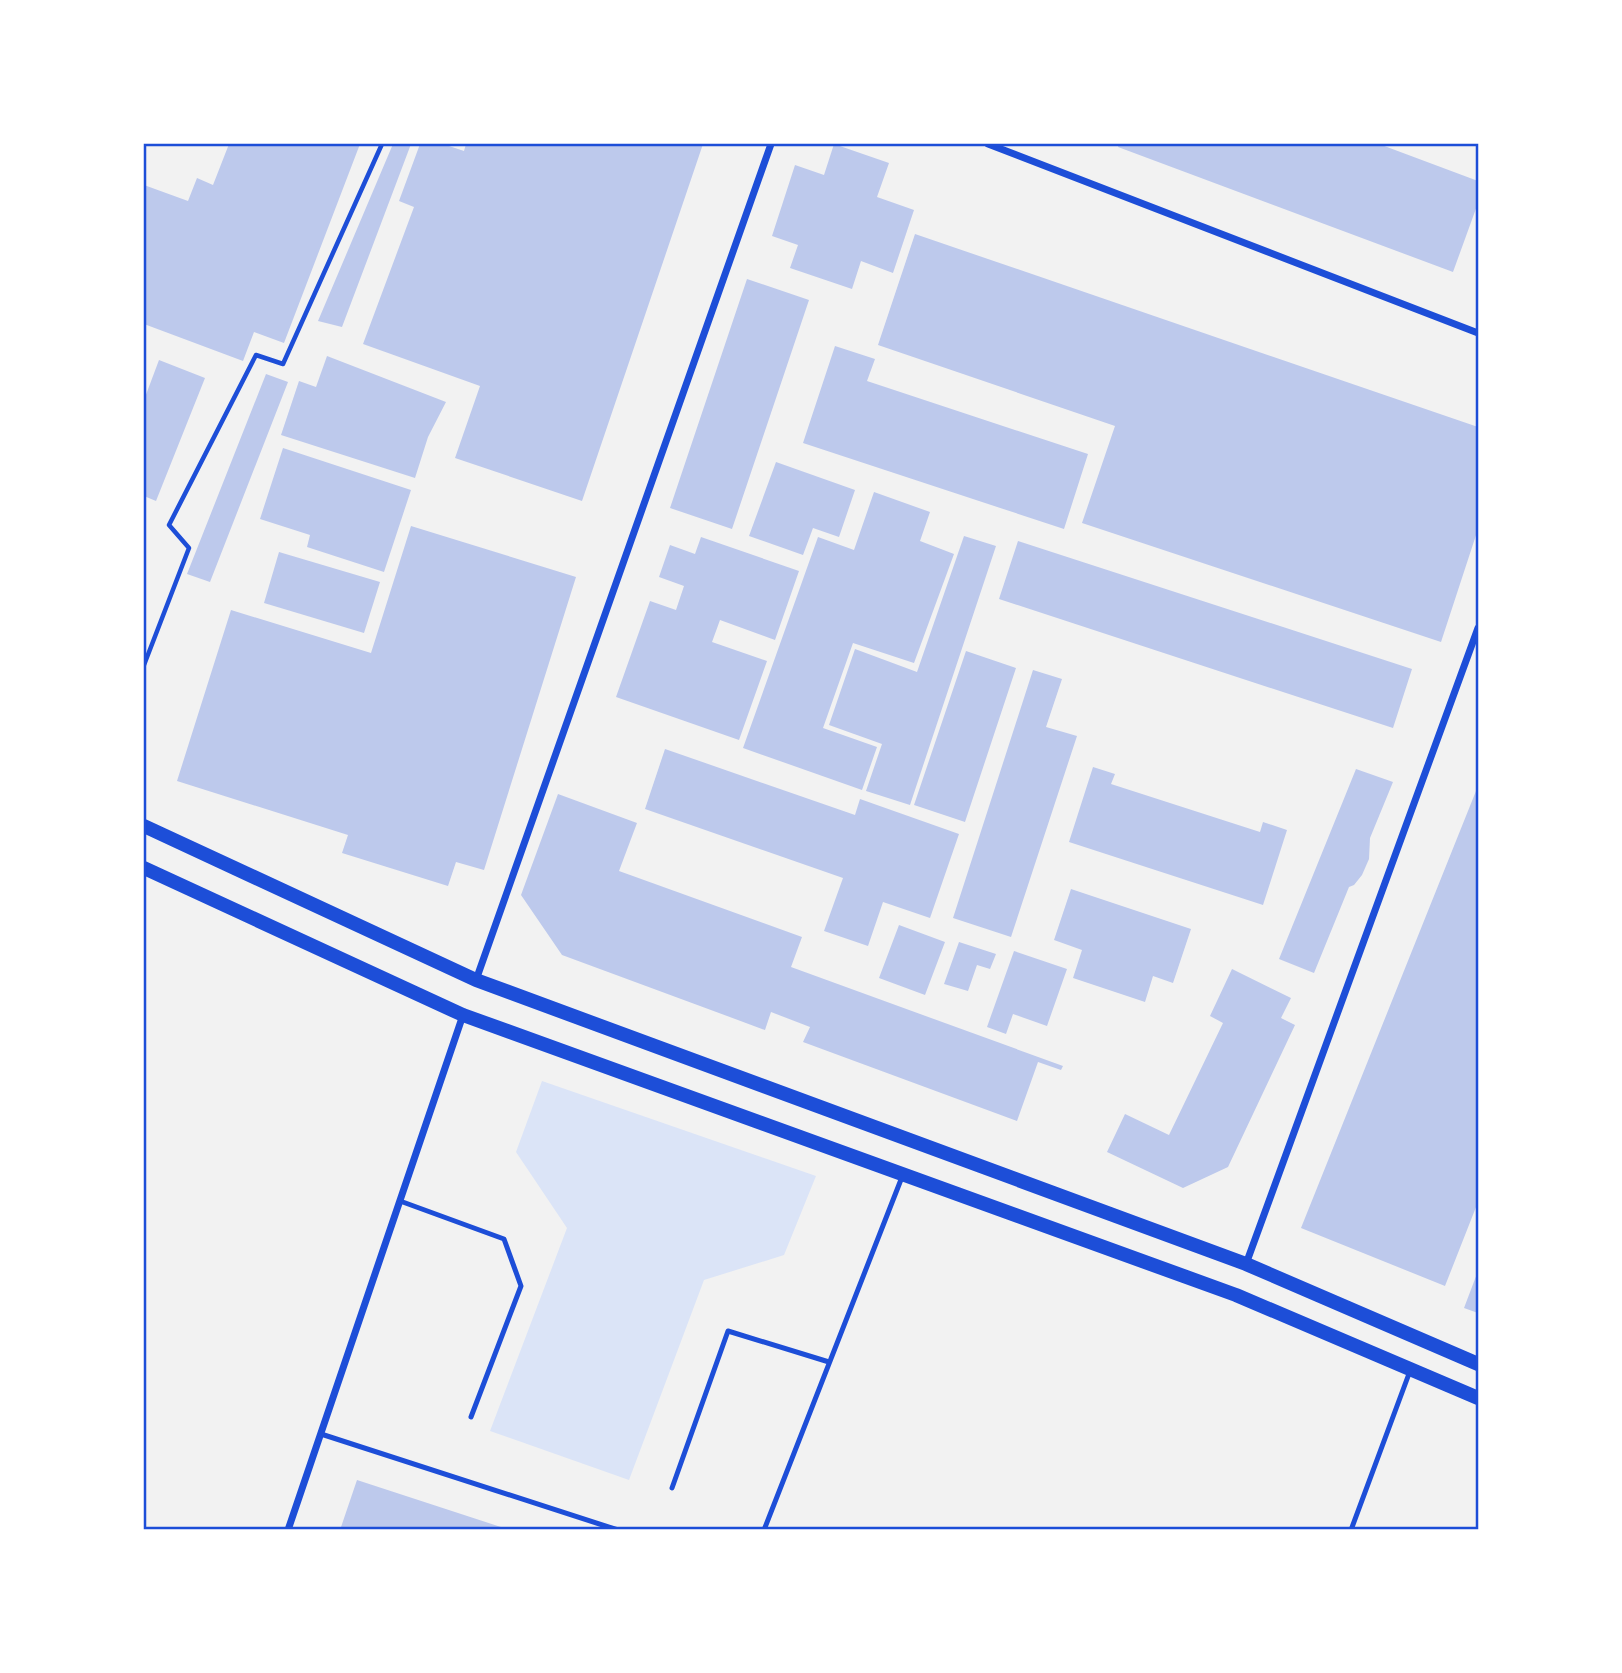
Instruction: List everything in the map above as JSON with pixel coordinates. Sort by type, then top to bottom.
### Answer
[{"type":"main road","points":[[144,826],[476,980],[1246,1264],[1479,1364]]},
{"type":"main road","points":[[144,868],[463,1015],[1236,1295],[1479,1398]]},
{"type":"street","points":[[476,980],[771,144]]},
{"type":"street","points":[[988,144],[1007,147],[1479,333]]},
{"type":"street","points":[[1246,1264],[1474,650],[1479,628]]},
{"type":"street","points":[[288,1530],[463,1015]]},
{"type":"lane","points":[[764,1530],[903,1174]]},
{"type":"lane","points":[[400,1201],[504,1240],[520,1286],[471,1417]]},
{"type":"lane","points":[[672,1488],[728,1331],[829,1362]]},
{"type":"lane","points":[[1351,1530],[1411,1368]]},
{"type":"lane","points":[[321,1434],[618,1530]]},
{"type":"path","points":[[144,665],[189,548],[169,525],[256,355],[284,364],[382,144]]},
{"type":"shaded area","points":[[542,1081],[816,1176],[784,1255],[704,1280],[629,1480],[490,1431],[567,1228],[516,1152]]},
{"type":"building","points":[[229,144],[360,144],[284,343],[254,332],[243,361],[144,324],[144,185],[188,201],[197,178],[213,185]]},
{"type":"building","points":[[393,144],[411,144],[342,327],[318,321]]},
{"type":"building","points":[[420,144],[443,144],[464,151],[466,144],[703,144],[582,501],[455,458],[480,386],[363,344],[414,207],[399,201]]},
{"type":"building","points":[[834,144],[889,163],[877,197],[914,210],[893,273],[861,261],[852,289],[790,268],[798,245],[772,236],[795,165],[824,175]]},
{"type":"building","points":[[1119,144],[1379,144],[1478,181],[1478,203],[1453,272],[1118,147]]},
{"type":"building","points":[[915,234],[1478,427],[1478,529],[1441,642],[1082,523],[1115,426],[878,345]]},
{"type":"building","points":[[747,279],[809,300],[732,529],[670,508]]},
{"type":"building","points":[[835,346],[875,359],[867,381],[1088,454],[1064,529],[803,443]]},
{"type":"building","points":[[327,356],[446,402],[428,437],[415,478],[281,435],[299,381],[316,387]]},
{"type":"building","points":[[159,360],[205,378],[156,501],[144,496],[144,400]]},
{"type":"building","points":[[266,374],[288,382],[210,582],[187,574]]},
{"type":"building","points":[[283,448],[411,490],[384,572],[307,547],[310,535],[260,519]]},
{"type":"building","points":[[776,462],[855,490],[839,537],[813,528],[803,555],[749,536]]},
{"type":"building","points":[[874,492],[930,512],[920,541],[954,554],[914,663],[853,643],[823,728],[877,747],[862,790],[743,748],[818,537],[854,550]]},
{"type":"building","points":[[411,526],[576,577],[484,870],[456,862],[448,886],[342,853],[348,835],[177,781],[231,610],[371,653]]},
{"type":"building","points":[[964,536],[996,546],[910,805],[866,791],[882,744],[829,725],[855,649],[917,672]]},
{"type":"building","points":[[701,537],[799,571],[775,640],[720,620],[712,642],[767,661],[739,740],[616,697],[650,601],[676,610],[684,586],[659,577],[670,545],[695,554]]},
{"type":"building","points":[[1018,541],[1412,669],[1393,728],[999,599]]},
{"type":"building","points":[[279,552],[380,582],[364,633],[264,603]]},
{"type":"building","points":[[966,651],[1016,668],[965,822],[914,805]]},
{"type":"building","points":[[1033,670],[1062,679],[1046,727],[1077,736],[1011,937],[953,918]]},
{"type":"building","points":[[665,749],[855,815],[860,799],[959,834],[930,918],[883,902],[868,946],[824,931],[843,878],[645,809]]},
{"type":"building","points":[[1093,767],[1115,774],[1111,784],[1260,832],[1263,822],[1287,830],[1263,905],[1069,842]]},
{"type":"building","points":[[1356,769],[1393,782],[1370,838],[1369,859],[1362,875],[1349,887],[1314,973],[1279,959]]},
{"type":"building","points":[[1478,786],[1478,1202],[1445,1286],[1301,1228]]},
{"type":"building","points":[[558,794],[637,823],[619,871],[802,937],[791,967],[1063,1066],[1061,1070],[1038,1062],[1017,1121],[803,1042],[810,1027],[771,1012],[765,1030],[562,955],[521,895]]},
{"type":"building","points":[[1071,889],[1191,929],[1173,983],[1153,976],[1145,1002],[1073,978],[1082,950],[1054,940]]},
{"type":"building","points":[[899,925],[945,942],[925,995],[879,978]]},
{"type":"building","points":[[959,942],[996,954],[990,969],[977,965],[968,991],[944,984]]},
{"type":"building","points":[[1014,951],[1067,969],[1047,1026],[1013,1014],[1006,1034],[987,1027]]},
{"type":"building","points":[[1232,969],[1291,998],[1281,1018],[1295,1025],[1228,1167],[1183,1188],[1107,1152],[1125,1114],[1169,1135],[1223,1023],[1210,1016]]},
{"type":"building","points":[[1478,1271],[1478,1313],[1464,1308]]},
{"type":"building","points":[[357,1480],[507,1529],[507,1530],[340,1530]]}]
